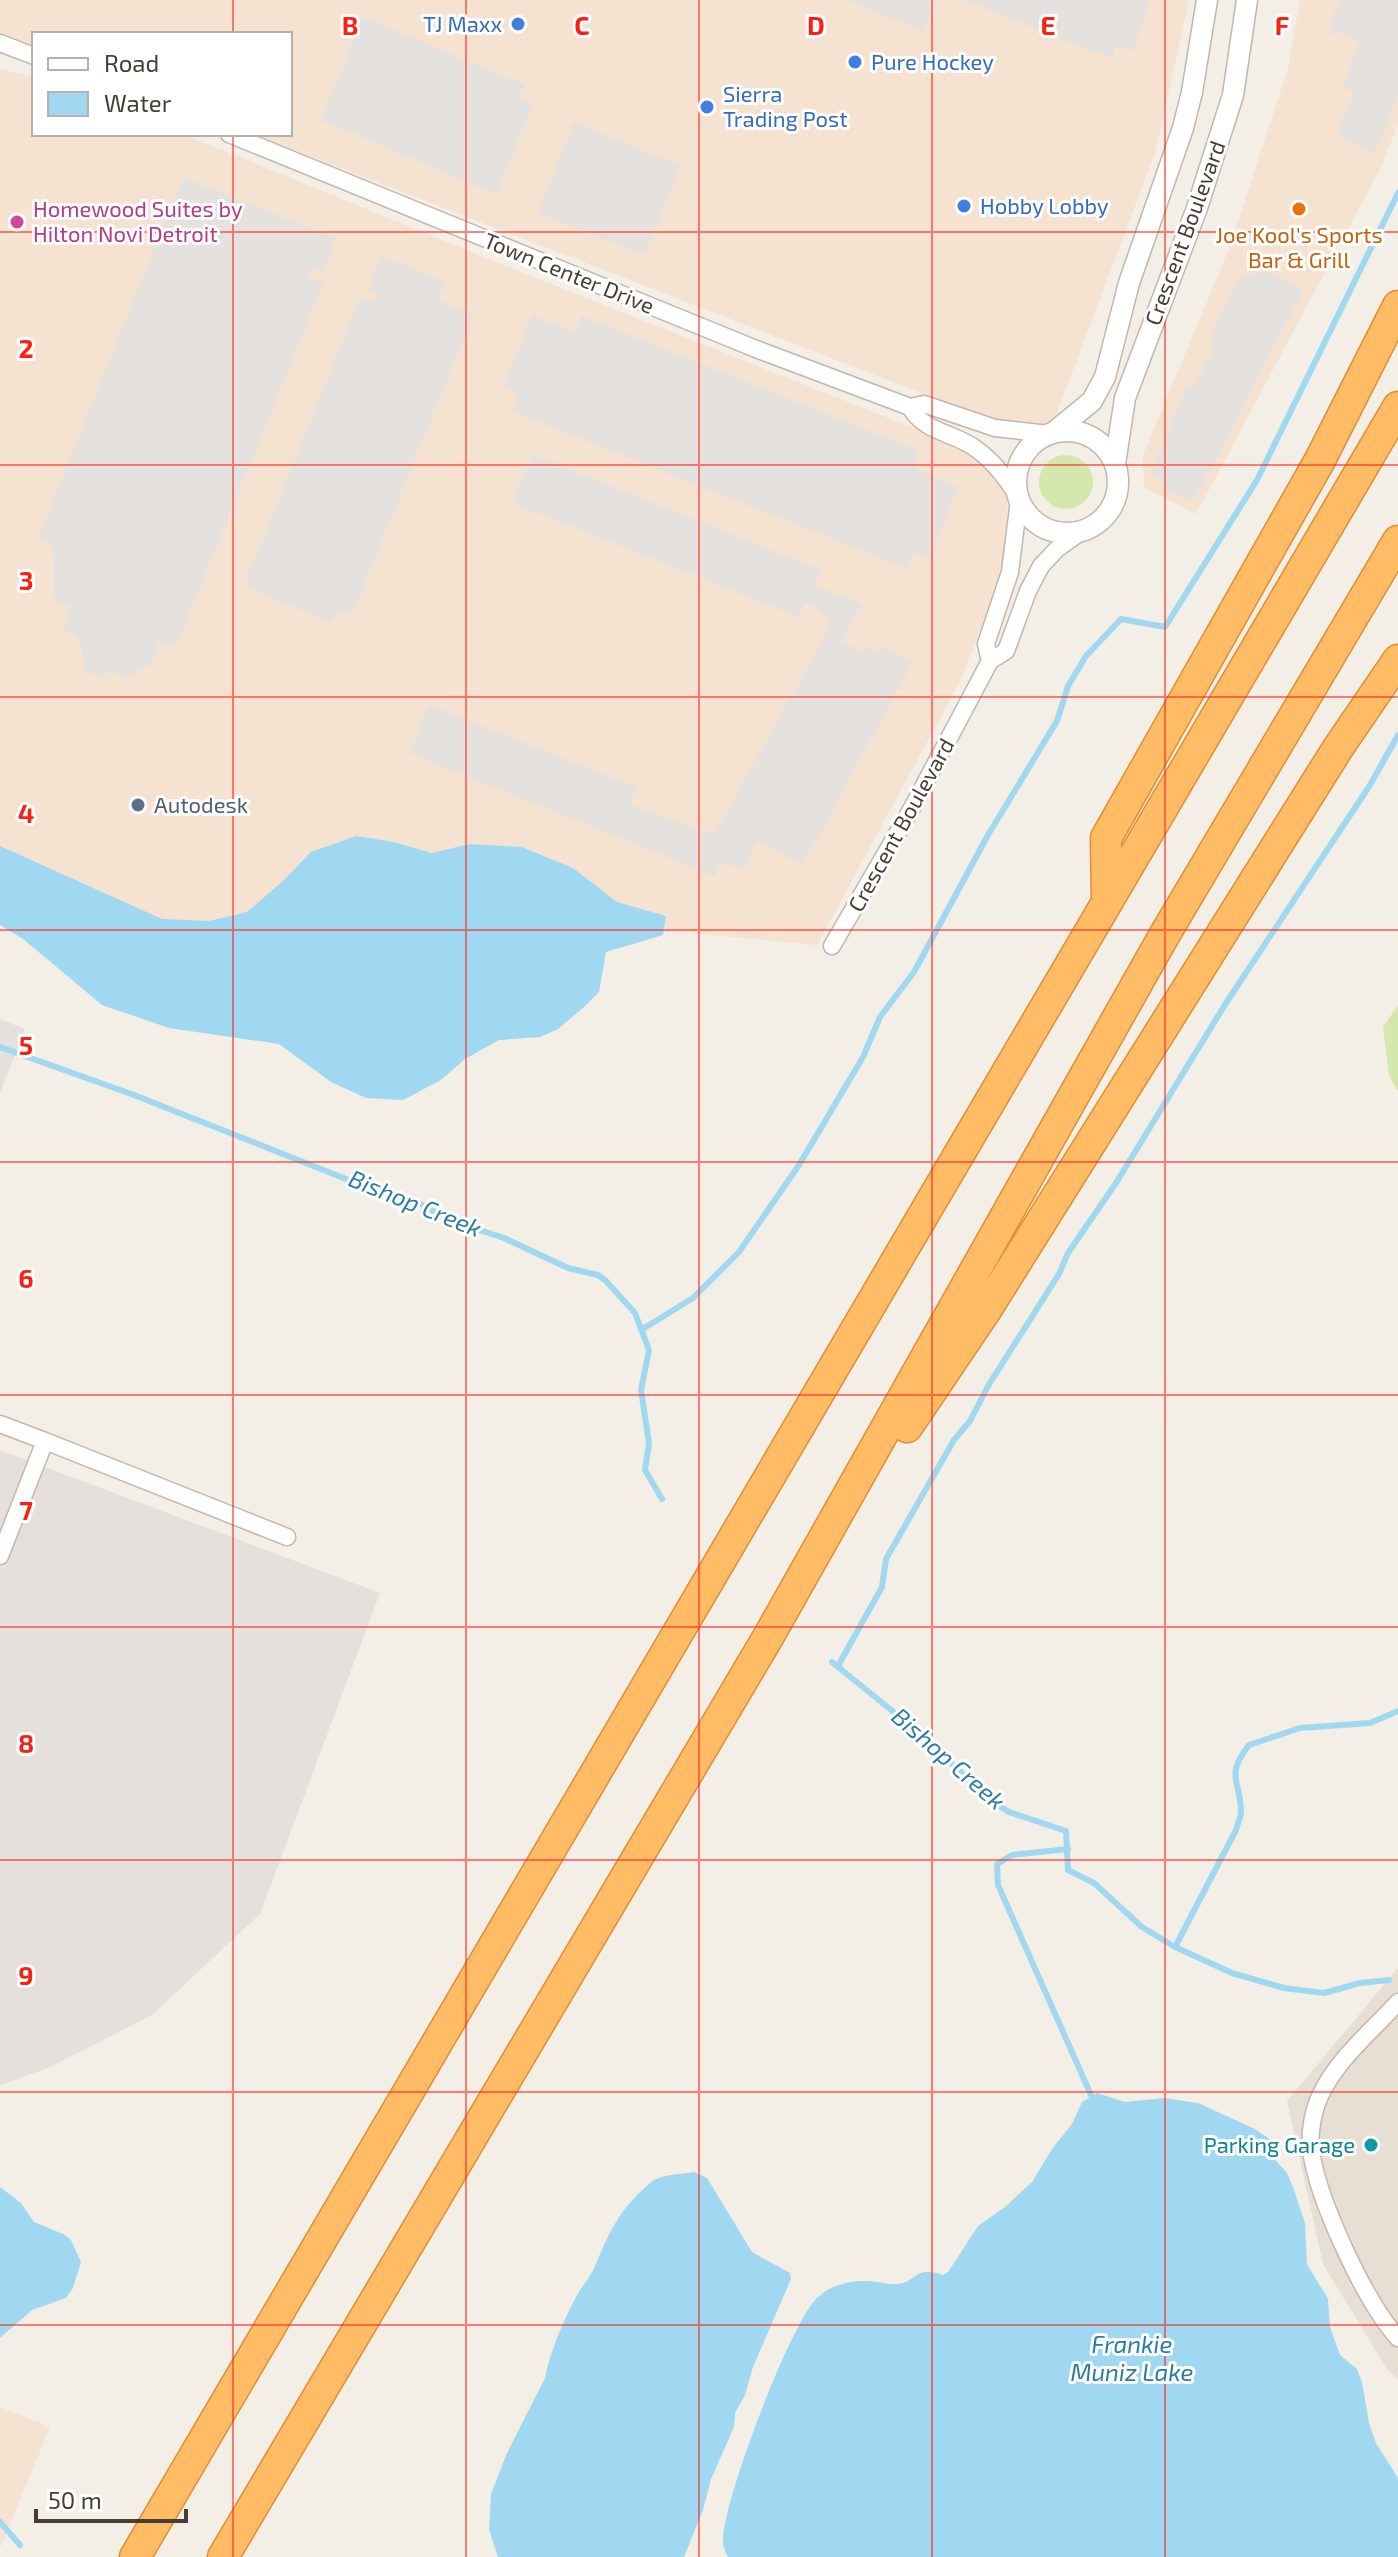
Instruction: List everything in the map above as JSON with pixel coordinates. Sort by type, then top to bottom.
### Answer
[{"type":"highway","points":[[1107,901],[1106,838],[1320,460],[1398,306]]},
{"type":"highway","points":[[135,2557],[1398,407]]},
{"type":"highway","points":[[223,2557],[767,1639],[1165,934],[1398,541]]},
{"type":"highway","points":[[767,1639],[986,1310],[1338,748],[1398,660]]},
{"type":"street","name":"Crescent Boulevard","points":[[1051,433],[1092,401],[1105,377],[1129,283],[1183,128],[1207,0]]},
{"type":"street","points":[[1239,51],[1240,0]]},
{"type":"street","name":"Crescent Boulevard","points":[[1115,464],[1125,398],[1212,165],[1233,95],[1247,0]]},
{"type":"street","points":[[0,43],[32,55]]},
{"type":"street","name":"Town Center Drive","points":[[234,136],[756,349],[910,407],[924,404],[995,428],[1051,433]]},
{"type":"street","name":"Town Center Drive","points":[[910,407],[918,421],[963,441],[983,454],[1004,475],[1018,499]]},
{"type":"street","points":[[1065,431],[1090,436],[1109,453],[1115,464],[1117,492],[1113,505],[1095,526],[1082,531],[1067,534],[1037,525],[1018,499],[1017,472],[1021,460],[1037,440],[1051,433],[1065,431]]},
{"type":"street","name":"Crescent Boulevard","points":[[990,661],[986,644],[1010,572],[1018,499]]},
{"type":"street","name":"Crescent Boulevard","points":[[832,946],[912,808],[990,661],[1006,651],[1028,591],[1041,566],[1057,549],[1082,531]]},
{"type":"street","points":[[0,1424],[287,1537]]},
{"type":"street","points":[[0,1556],[45,1441]]},
{"type":"street","points":[[1398,2002],[1329,2078],[1318,2099],[1311,2127],[1311,2148],[1321,2187],[1355,2271],[1398,2338]]},
{"type":"shaded area","points":[[0,0],[1189,0],[1156,150],[1055,418],[1030,435],[258,136],[292,136],[292,32],[32,32],[32,48],[0,36]]},
{"type":"shaded area","points":[[847,0],[936,0],[923,31]]},
{"type":"shaded area","points":[[964,0],[1150,0],[1133,51],[1122,46],[1114,47],[1113,57]]},
{"type":"shaded area","points":[[1300,0],[1398,0],[1398,124],[1381,167],[1196,514],[1144,487],[1143,455],[1229,249],[1288,69]]},
{"type":"shaded area","points":[[1339,0],[1398,0],[1398,97],[1374,154],[1336,135],[1354,93],[1343,86],[1360,42],[1340,32],[1327,35]]},
{"type":"shaded area","points":[[363,17],[525,85],[519,99],[533,106],[496,194],[321,120]]},
{"type":"shaded area","points":[[0,69],[32,77],[32,136],[188,136],[934,436],[967,453],[993,472],[1007,499],[1008,540],[993,597],[960,681],[817,945],[608,925],[132,972],[0,896]]},
{"type":"shaded area","points":[[574,122],[680,166],[645,255],[538,213]]},
{"type":"shaded area","points":[[183,177],[336,238],[323,272],[311,268],[307,276],[324,283],[175,648],[159,641],[151,664],[126,678],[108,670],[104,679],[86,671],[78,635],[62,629],[71,608],[55,600],[53,546],[38,539]]},
{"type":"shaded area","points":[[381,256],[444,281],[437,299],[473,315],[352,616],[337,609],[330,623],[244,585],[360,296],[376,303],[378,296],[368,291]]},
{"type":"shaded area","points":[[1264,271],[1304,290],[1193,502],[1165,489],[1165,482],[1151,475],[1186,387],[1194,387],[1215,345],[1209,341],[1237,280]]},
{"type":"shaded area","points":[[532,315],[574,332],[581,316],[919,451],[913,468],[958,487],[930,558],[913,552],[906,568],[512,411],[519,393],[503,387]]},
{"type":"shaded area","points":[[532,454],[822,571],[815,586],[862,604],[843,641],[861,652],[867,646],[880,653],[884,647],[912,663],[803,865],[758,841],[743,870],[721,862],[715,876],[409,753],[429,705],[636,787],[630,804],[698,830],[715,832],[829,629],[828,617],[815,606],[805,604],[800,617],[512,503]]},
{"type":"shaded area","points":[[0,1019],[25,1029],[0,1093]]},
{"type":"shaded area","points":[[0,1450],[380,1593],[260,1914],[152,2015],[48,2068],[0,2085]]},
{"type":"shaded area","points":[[52,1781],[123,1807],[104,1860],[73,1849],[77,1838],[72,1835],[73,1830],[38,1818]]},
{"type":"shaded area","points":[[1398,1968],[1398,2379],[1387,2369],[1323,2264],[1287,2101]]},
{"type":"shaded area","points":[[0,2407],[50,2427],[0,2548]]},
{"type":"green space","points":[[1066,455],[1085,463],[1093,482],[1085,501],[1066,509],[1047,501],[1039,482],[1047,463]]},
{"type":"green space","points":[[1398,1005],[1398,1092],[1389,1075],[1383,1027]]},
{"type":"water","points":[[356,836],[394,842],[432,853],[470,844],[522,847],[573,868],[617,902],[666,916],[663,935],[606,952],[599,992],[558,1029],[540,1037],[499,1040],[465,1059],[441,1080],[403,1100],[366,1098],[331,1082],[279,1044],[169,1028],[102,1005],[23,939],[0,925],[0,846],[162,919],[209,921],[247,912],[311,852]]},
{"type":"water","name":"Frankie Muniz Lake","points":[[1097,2093],[1125,2102],[1164,2098],[1198,2103],[1255,2129],[1271,2140],[1270,2154],[1287,2173],[1305,2223],[1307,2264],[1328,2299],[1330,2327],[1340,2355],[1357,2369],[1376,2443],[1398,2478],[1398,2557],[728,2557],[723,2542],[726,2519],[746,2453],[791,2341],[817,2298],[847,2283],[868,2281],[898,2284],[922,2273],[943,2275],[948,2272],[978,2226],[1032,2182],[1072,2124],[1082,2102]]},
{"type":"water","points":[[694,2172],[707,2178],[752,2252],[790,2273],[791,2279],[735,2413],[734,2427],[711,2479],[703,2510],[684,2557],[498,2557],[489,2530],[491,2494],[507,2453],[545,2378],[554,2346],[574,2301],[592,2273],[616,2222],[629,2204],[658,2178]]},
{"type":"water","points":[[0,2187],[21,2203],[34,2222],[71,2240],[81,2262],[73,2288],[66,2298],[32,2310],[0,2338]]},
{"type":"waterway","points":[[641,1330],[693,1298],[739,1252],[799,1165],[863,1057],[880,1017],[914,972],[988,835],[1057,721],[1068,686],[1086,656],[1121,619],[1165,627],[1257,480],[1398,193]]},
{"type":"waterway","points":[[838,1666],[882,1587],[886,1559],[954,1440],[970,1421],[988,1386],[1059,1274],[1068,1253],[1116,1183],[1226,1003],[1370,785],[1398,735]]},
{"type":"waterway","name":"Bishop Creek","points":[[0,1047],[134,1095],[379,1192],[417,1202],[449,1220],[504,1238],[568,1268],[598,1275],[635,1313],[649,1350],[641,1390],[649,1443],[645,1470],[662,1499]]},
{"type":"waterway","name":"Bishop Creek","points":[[832,1662],[917,1731],[989,1799],[1009,1812],[1066,1831],[1068,1870],[1094,1883],[1142,1927],[1175,1947],[1232,1973],[1284,1988],[1324,1993],[1360,1983],[1389,1980]]},
{"type":"waterway","points":[[1175,1947],[1236,1830],[1241,1812],[1235,1772],[1249,1745],[1300,1728],[1370,1723],[1398,1711]]},
{"type":"waterway","points":[[1068,1849],[1012,1855],[997,1864],[998,1885],[1091,2095]]},
{"type":"waterway","points":[[0,2522],[20,2545]]},
{"type":"place","name":"TJ Maxx","points":[[518,24]]},
{"type":"place","name":"Pure Hockey","points":[[855,62]]},
{"type":"place","name":"Sierra Trading Post","points":[[707,107]]},
{"type":"place","name":"Hobby Lobby","points":[[964,206]]},
{"type":"place","name":"Joe Kool's Sports Bar & Grill","points":[[1299,209]]},
{"type":"place","name":"Homewood Suites by Hilton Novi Detroit","points":[[17,222]]},
{"type":"place","name":"Autodesk","points":[[138,805]]},
{"type":"place","name":"Parking Garage","points":[[1371,2145]]}]
